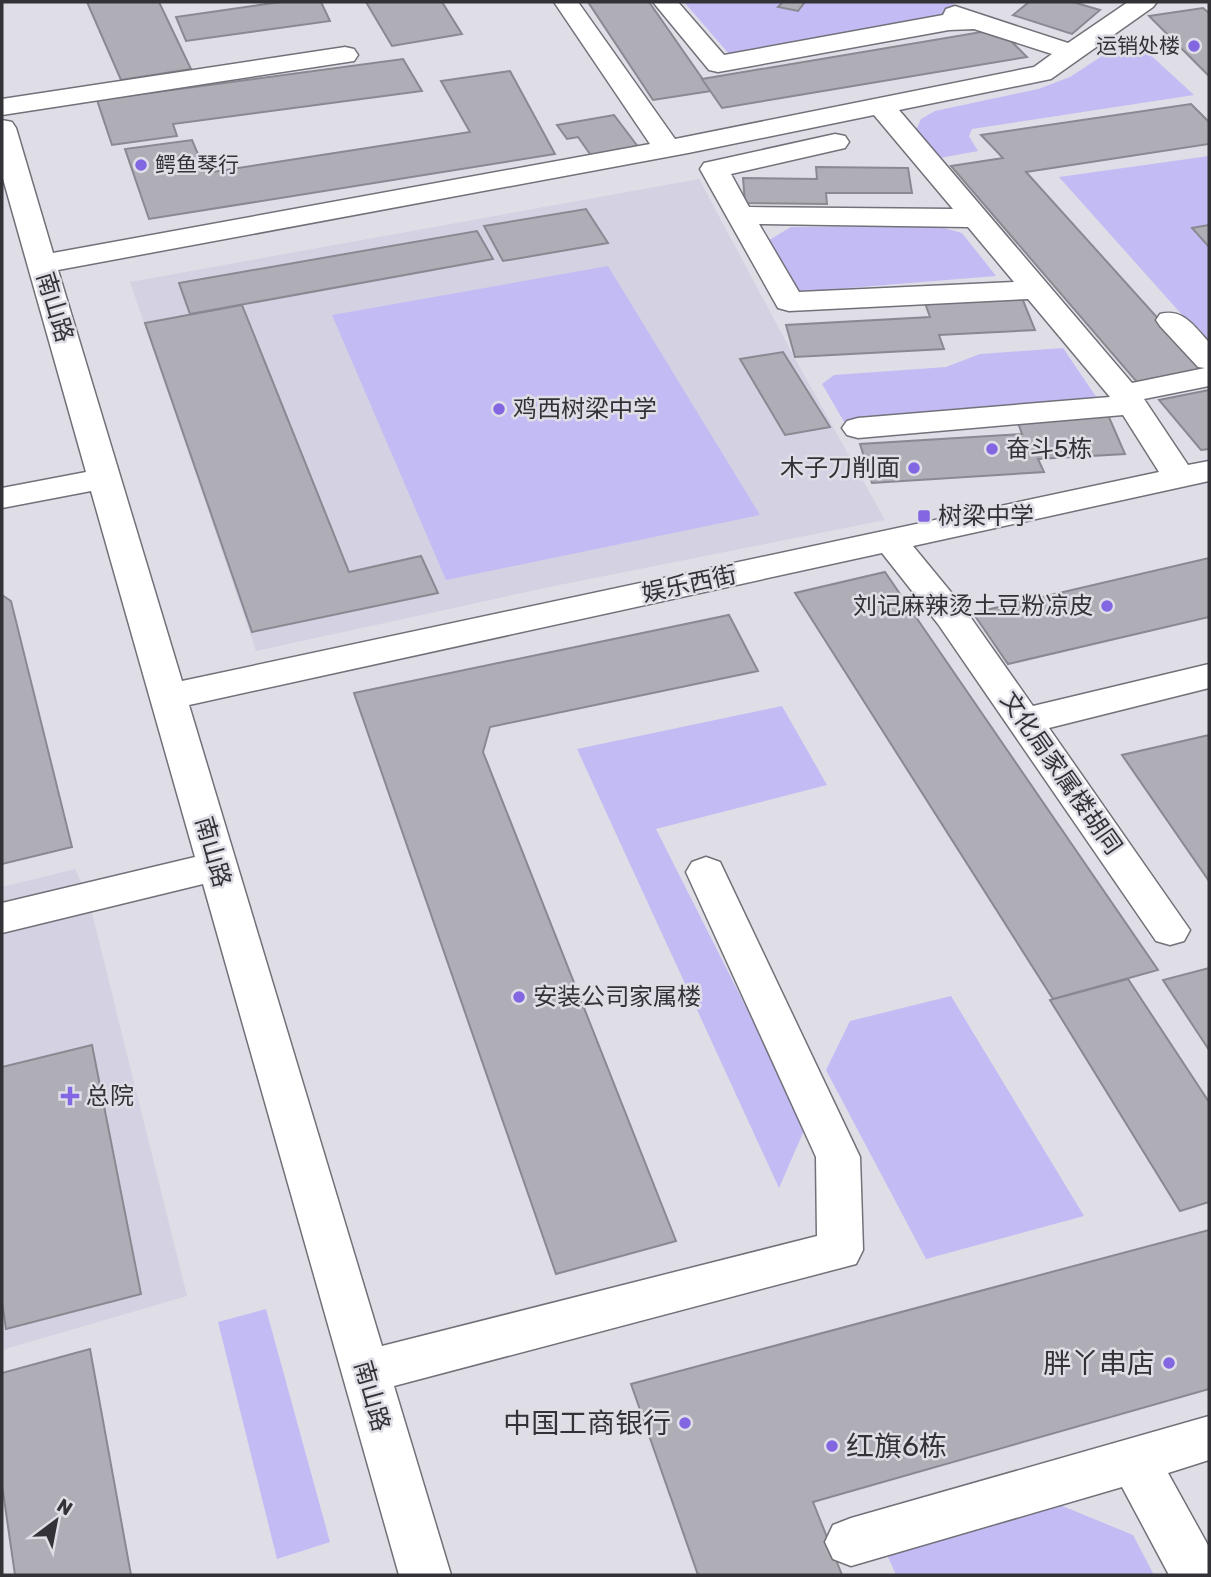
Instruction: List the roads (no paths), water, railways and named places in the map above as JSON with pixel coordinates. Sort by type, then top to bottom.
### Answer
[{"type":"street","points":[[566,2],[667,148]]},
{"type":"street","points":[[665,2],[718,64],[965,14]]},
{"type":"street","points":[[916,2],[965,14],[1073,53]]},
{"type":"street","points":[[1036,290],[789,302],[714,169],[1042,73],[1144,2]]},
{"type":"street","points":[[2,107],[345,55]]},
{"type":"street","points":[[41,264],[667,148],[890,117]]},
{"type":"street","points":[[890,117],[1128,400],[1194,474]]},
{"type":"street","name":"南山路","points":[[2,128],[425,1575]]},
{"type":"street","points":[[740,215],[975,218]]},
{"type":"street","points":[[1171,320],[1209,360]]},
{"type":"street","points":[[858,428],[1128,400],[1209,377]]},
{"type":"street","name":"娱乐西街","points":[[168,696],[1194,474]]},
{"type":"street","points":[[2,498],[106,478]]},
{"type":"street","name":"文化局家属楼胡同","points":[[890,540],[951,616],[1170,930]]},
{"type":"street","points":[[1024,721],[1209,676]]},
{"type":"street","points":[[2,918],[217,866]]},
{"type":"street","points":[[365,1372],[840,1250],[838,1157],[706,872]]},
{"type":"street","points":[[851,1542],[1209,1438]]},
{"type":"street","points":[[1134,1461],[1197,1575]]},
{"type":"place","name":"运销处楼","points":[[1194,46]]},
{"type":"place","name":"鳄鱼琴行","points":[[141,165]]},
{"type":"place","name":"鸡西树梁中学","points":[[499,409]]},
{"type":"place","name":"奋斗5栋","points":[[992,449]]},
{"type":"place","name":"木子刀削面","points":[[914,468]]},
{"type":"place","name":"树梁中学","points":[[924,516]]},
{"type":"place","name":"刘记麻辣烫土豆粉凉皮","points":[[1107,606]]},
{"type":"place","name":"安装公司家属楼","points":[[519,997]]},
{"type":"place","name":"总院","points":[[70,1096]]},
{"type":"place","name":"胖丫串店","points":[[1169,1363]]},
{"type":"place","name":"中国工商银行","points":[[685,1423]]},
{"type":"place","name":"红旗6栋","points":[[832,1446]]}]
